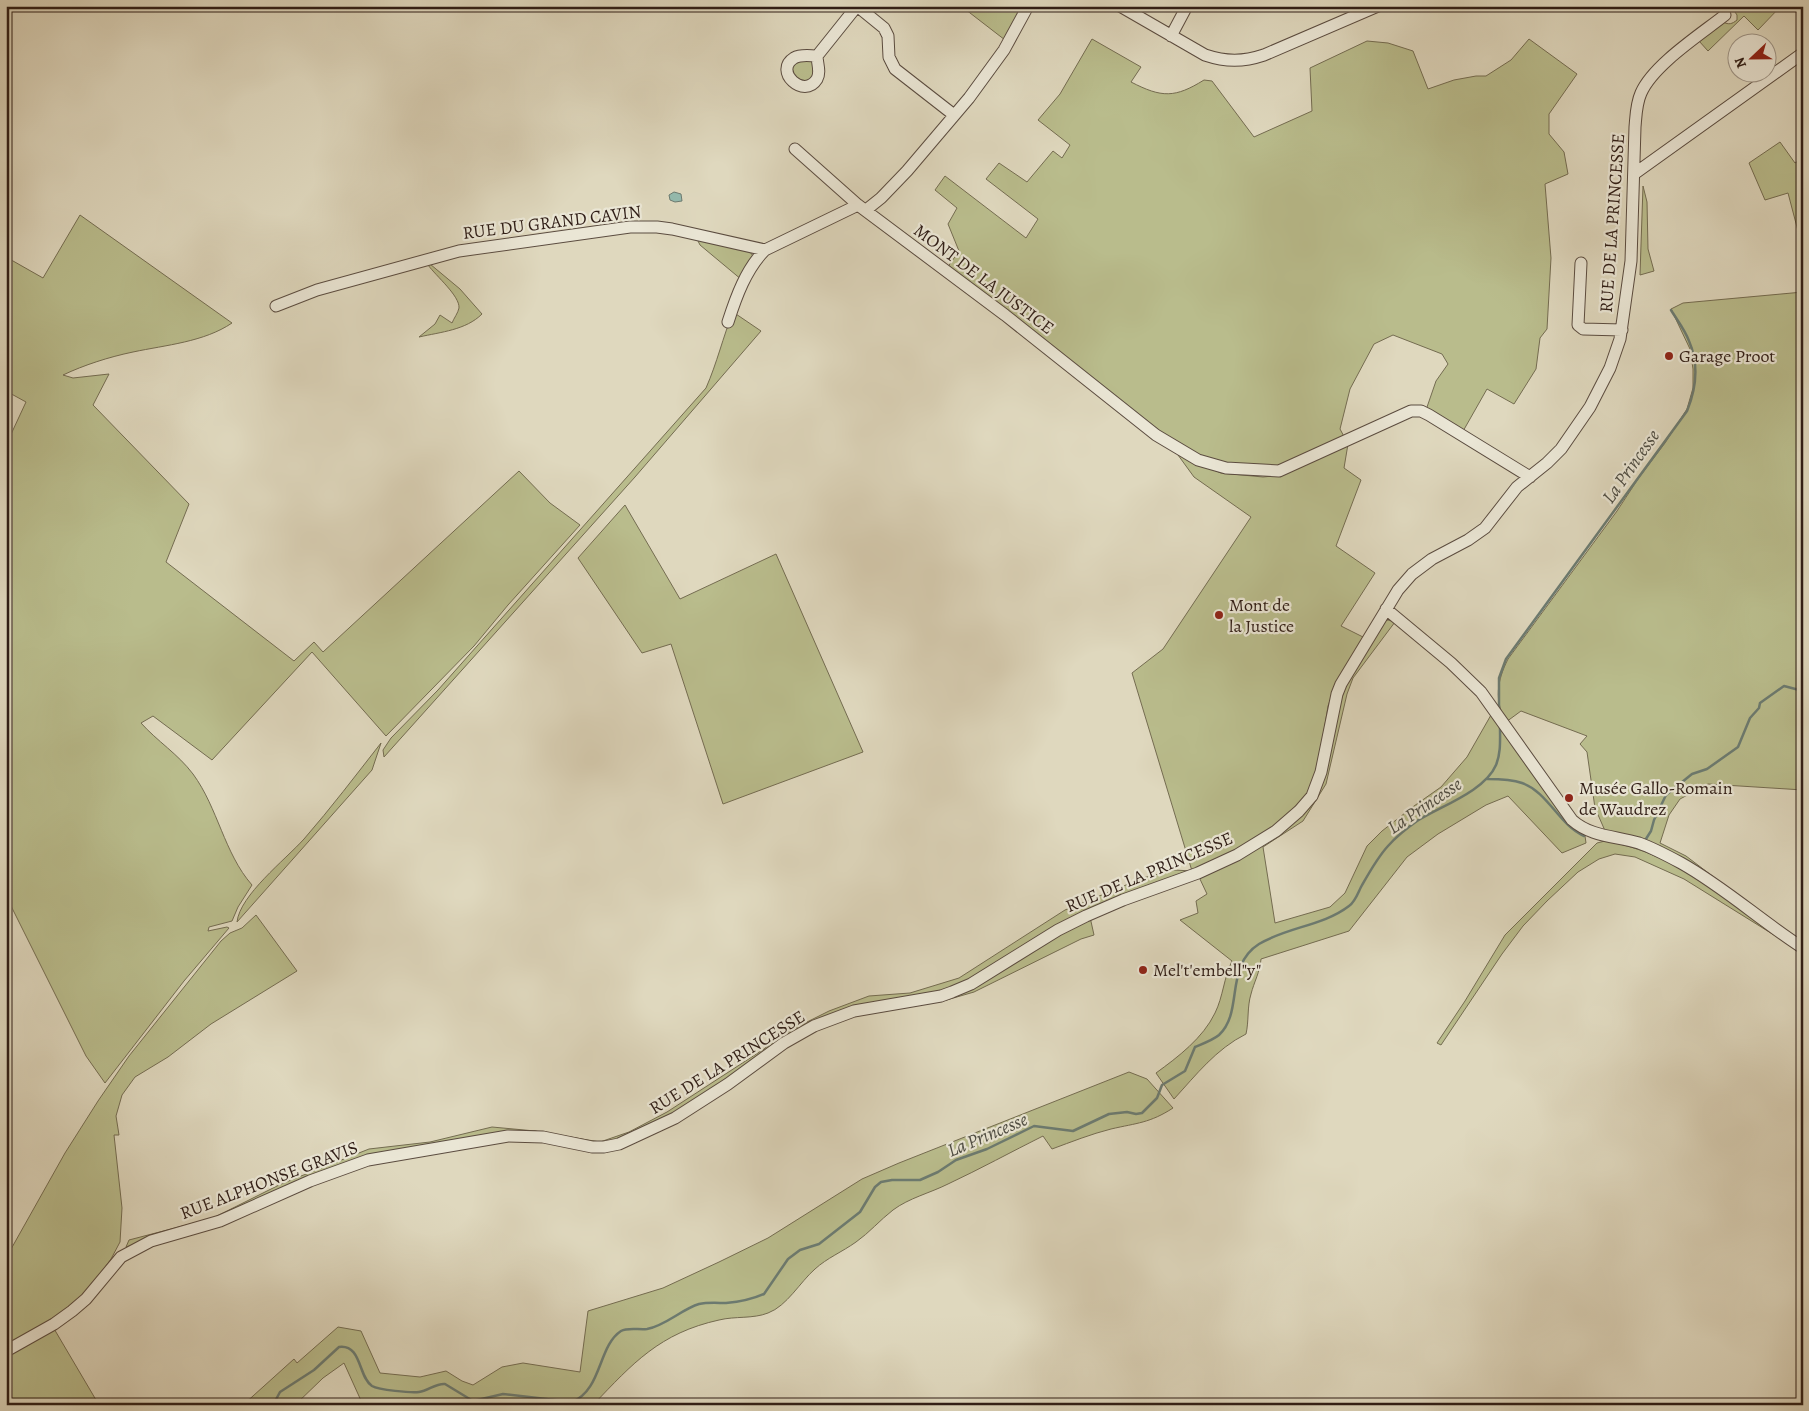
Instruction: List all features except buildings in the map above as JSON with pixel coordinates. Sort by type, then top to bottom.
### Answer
[{"type":"street","points":[[818,56],[857,6],[884,28],[888,36],[889,57],[895,69],[954,115]]},
{"type":"street","points":[[728,322],[734,304],[748,275],[756,260],[765,250],[881,198],[907,171],[970,98],[1004,50],[1028,6]]},
{"type":"street","points":[[1120,6],[1213,58],[1230,61],[1250,60],[1378,6]]},
{"type":"street","points":[[1171,36],[1187,6]]},
{"type":"street","name":"RUE DE LA PRINCESSE","points":[[611,1146],[634,1138],[675,1118],[734,1080],[784,1043],[814,1026],[854,1011],[941,996],[958,990],[1072,923],[1123,900],[1176,882],[1245,851],[1276,831],[1299,811],[1312,796],[1320,772],[1337,694],[1341,684],[1398,590],[1412,574],[1432,559],[1477,534],[1492,520],[1517,487],[1561,449],[1580,424],[1610,368],[1622,330],[1631,261],[1637,106],[1645,85],[1660,66],[1726,14]]},
{"type":"street","points":[[1634,174],[1803,53]]},
{"type":"street","points":[[795,149],[862,208]]},
{"type":"street","name":"MONT DE LA JUSTICE","points":[[862,208],[1006,315],[1156,436],[1186,454],[1209,464],[1253,470],[1279,470],[1302,462],[1410,411],[1417,410],[1436,419],[1530,477]]},
{"type":"street","name":"RUE DU GRAND CAVIN","points":[[276,306],[317,290],[459,251],[630,227],[650,226],[672,229],[765,250]]},
{"type":"street","points":[[1580,263],[1578,325],[1583,329],[1622,330]]},
{"type":"street","points":[[1386,609],[1451,663],[1481,692],[1572,820],[1580,827],[1590,832],[1640,844],[1680,863],[1724,890],[1803,948]]},
{"type":"street","name":"RUE ALPHONSE GRAVIS","points":[[6,1351],[54,1324],[77,1307],[126,1254],[160,1238],[220,1221],[286,1190],[350,1165],[384,1157],[508,1136],[533,1136],[592,1147],[611,1146]]},
{"type":"green space","points":[[961,6],[1023,6],[1005,40]]},
{"type":"green space","points":[[1731,6],[1781,6],[1758,30],[1744,16],[1708,51],[1699,41],[1723,22],[1730,24],[1737,20],[1737,15]]},
{"type":"green space","points":[[1092,39],[1141,67],[1131,82],[1151,91],[1168,94],[1176,93],[1204,80],[1212,81],[1254,137],[1312,111],[1310,68],[1367,41],[1388,43],[1413,51],[1428,89],[1454,80],[1486,76],[1511,60],[1529,39],[1577,74],[1549,114],[1549,134],[1564,152],[1568,174],[1545,184],[1551,258],[1547,329],[1540,338],[1536,369],[1514,404],[1487,389],[1462,433],[1426,410],[1436,381],[1448,364],[1442,354],[1393,335],[1374,344],[1350,389],[1340,429],[1348,444],[1344,468],[1361,480],[1336,546],[1375,573],[1341,626],[1365,638],[1338,679],[1328,706],[1317,775],[1306,797],[1291,819],[1271,834],[1235,854],[1192,871],[1132,673],[1163,649],[1251,517],[1194,477],[1178,455],[1221,473],[1263,477],[1283,475],[1290,467],[1240,467],[1202,460],[1173,444],[1126,409],[947,268],[959,251],[948,224],[957,208],[935,190],[945,176],[1026,238],[1038,219],[986,179],[999,163],[1027,182],[1053,151],[1062,158],[1070,145],[1038,120],[1060,94]]},
{"type":"green space","points":[[802,57],[814,62],[816,74],[807,82],[793,77],[792,65]]},
{"type":"green space","points":[[1780,142],[1795,163],[1803,158],[1803,250],[1788,193],[1765,200],[1749,163]]},
{"type":"green space","points":[[1643,186],[1647,202],[1648,249],[1654,271],[1640,275]]},
{"type":"green space","points":[[80,215],[232,323],[197,339],[115,356],[63,375],[73,378],[109,374],[93,405],[189,504],[166,562],[294,661],[314,642],[323,652],[519,471],[550,503],[580,525],[474,646],[386,736],[312,652],[212,760],[153,716],[141,723],[181,760],[202,787],[234,859],[252,885],[238,907],[232,921],[209,927],[208,931],[229,928],[184,981],[105,1083],[86,1056],[6,896],[6,445],[26,402],[6,391],[6,257],[43,278]]},
{"type":"green space","points":[[696,237],[750,252],[753,256],[742,280],[700,245]]},
{"type":"green space","points":[[430,264],[460,289],[482,314],[469,324],[461,327],[419,337],[435,324],[440,315],[452,323],[459,308],[456,298],[428,265]]},
{"type":"green space","points":[[1803,292],[1803,790],[1708,784],[1680,799],[1669,815],[1660,843],[1686,856],[1748,903],[1724,888],[1606,833],[1595,808],[1587,752],[1580,744],[1587,736],[1521,711],[1506,722],[1498,698],[1498,690],[1501,675],[1508,659],[1617,511],[1687,409],[1693,388],[1690,349],[1671,309],[1683,303]]},
{"type":"green space","points":[[733,312],[761,331],[635,477],[384,757],[383,750],[391,738],[438,690],[706,388]]},
{"type":"green space","points":[[625,505],[680,599],[776,554],[863,752],[723,804],[671,644],[642,653],[578,558]]},
{"type":"green space","points":[[1388,620],[1395,622],[1353,678],[1347,694],[1326,784],[1303,821],[1263,847],[1275,923],[1330,907],[1345,893],[1367,846],[1382,831],[1441,787],[1467,757],[1491,715],[1570,824],[1585,836],[1586,843],[1562,853],[1508,796],[1486,805],[1438,834],[1407,857],[1349,931],[1261,959],[1248,1009],[1246,1034],[1216,1055],[1174,1099],[1156,1073],[1204,1031],[1218,1007],[1232,961],[1180,920],[1198,913],[1196,901],[1207,894],[1199,877],[1213,871],[1311,798],[1341,688],[1381,622]]},
{"type":"green space","points":[[381,743],[372,770],[237,922],[246,901],[255,889],[304,839]]},
{"type":"green space","points":[[1605,841],[1632,847],[1684,870],[1709,885],[1803,953],[1684,879],[1635,857],[1615,854],[1599,859],[1578,872],[1523,926],[1441,1045],[1437,1043],[1505,935],[1597,843]]},
{"type":"green space","points":[[1174,870],[1192,871],[1107,903],[1038,936],[956,988],[925,996],[850,1009],[790,1034],[741,1071],[679,1111],[632,1137],[604,1145],[579,1142],[535,1131],[600,1142],[629,1132],[667,1112],[764,1049],[781,1035],[829,1011],[869,996],[910,993],[959,978],[1065,910],[1143,878]]},
{"type":"green space","points":[[256,915],[297,971],[211,1024],[168,1057],[135,1077],[122,1095],[116,1116],[119,1135],[114,1135],[122,1208],[120,1242],[111,1259],[76,1304],[39,1328],[6,1345],[6,1258],[65,1153],[129,1056],[221,941],[230,933],[242,928]]},
{"type":"green space","points":[[1090,917],[1094,935],[1081,939],[974,992],[943,1001]]},
{"type":"green space","points":[[1129,1072],[1147,1079],[1173,1108],[1150,1120],[1104,1131],[1052,1149],[1043,1136],[960,1178],[906,1202],[893,1210],[856,1242],[809,1274],[775,1310],[756,1316],[719,1320],[680,1333],[635,1363],[593,1405],[363,1405],[344,1363],[323,1378],[295,1405],[243,1405],[294,1359],[297,1363],[338,1327],[361,1331],[380,1373],[420,1377],[446,1371],[462,1381],[473,1385],[502,1367],[523,1363],[580,1372],[588,1311],[663,1288],[719,1262],[768,1238],[862,1179]]},
{"type":"green space","points":[[492,1127],[535,1131],[461,1140],[363,1158],[268,1194],[227,1216],[126,1247],[129,1240],[213,1218],[281,1184],[369,1149],[430,1142]]},
{"type":"green space","points":[[53,1327],[99,1405],[6,1405],[6,1354]]},
{"type":"water","points":[[674,192],[681,194],[682,201],[675,202],[670,200],[669,195]]},
{"type":"waterway","name":"La Princesse","points":[[1499,709],[1499,678],[1506,659],[1687,411],[1693,394],[1694,359],[1687,337],[1671,310]]},
{"type":"waterway","points":[[1644,842],[1651,831],[1666,795],[1692,774],[1707,769],[1738,747],[1750,718],[1759,708],[1760,703],[1784,686],[1803,691]]},
{"type":"waterway","name":"La Princesse","points":[[273,1405],[280,1392],[314,1370],[339,1347],[346,1347],[352,1351],[368,1382],[372,1386],[381,1389],[419,1392],[445,1384],[473,1401],[503,1394],[572,1402],[582,1396],[589,1388],[608,1347],[621,1331],[654,1327],[699,1304],[735,1302],[764,1294],[788,1259],[800,1250],[819,1244],[860,1212],[875,1187],[881,1182],[920,1180],[938,1172],[956,1160],[987,1149],[1034,1126],[1073,1131],[1109,1114],[1142,1113],[1157,1098],[1162,1085],[1185,1071],[1195,1047],[1217,1037],[1226,1025],[1231,1014],[1238,976],[1248,953],[1270,938],[1328,918],[1351,904],[1377,861],[1395,839],[1417,821],[1472,790],[1490,774],[1499,756],[1500,727]]},
{"type":"waterway","points":[[1487,779],[1514,781],[1531,787],[1567,824],[1584,836]]},
{"type":"place","name":"Garage Proot","points":[[1669,356]]},
{"type":"place","name":"Mont de la Justice","points":[[1219,615]]},
{"type":"place","name":"Musée Gallo-Romain de Waudrez","points":[[1569,798]]},
{"type":"place","name":"Mel't'embell\"y\"","points":[[1143,970]]}]
